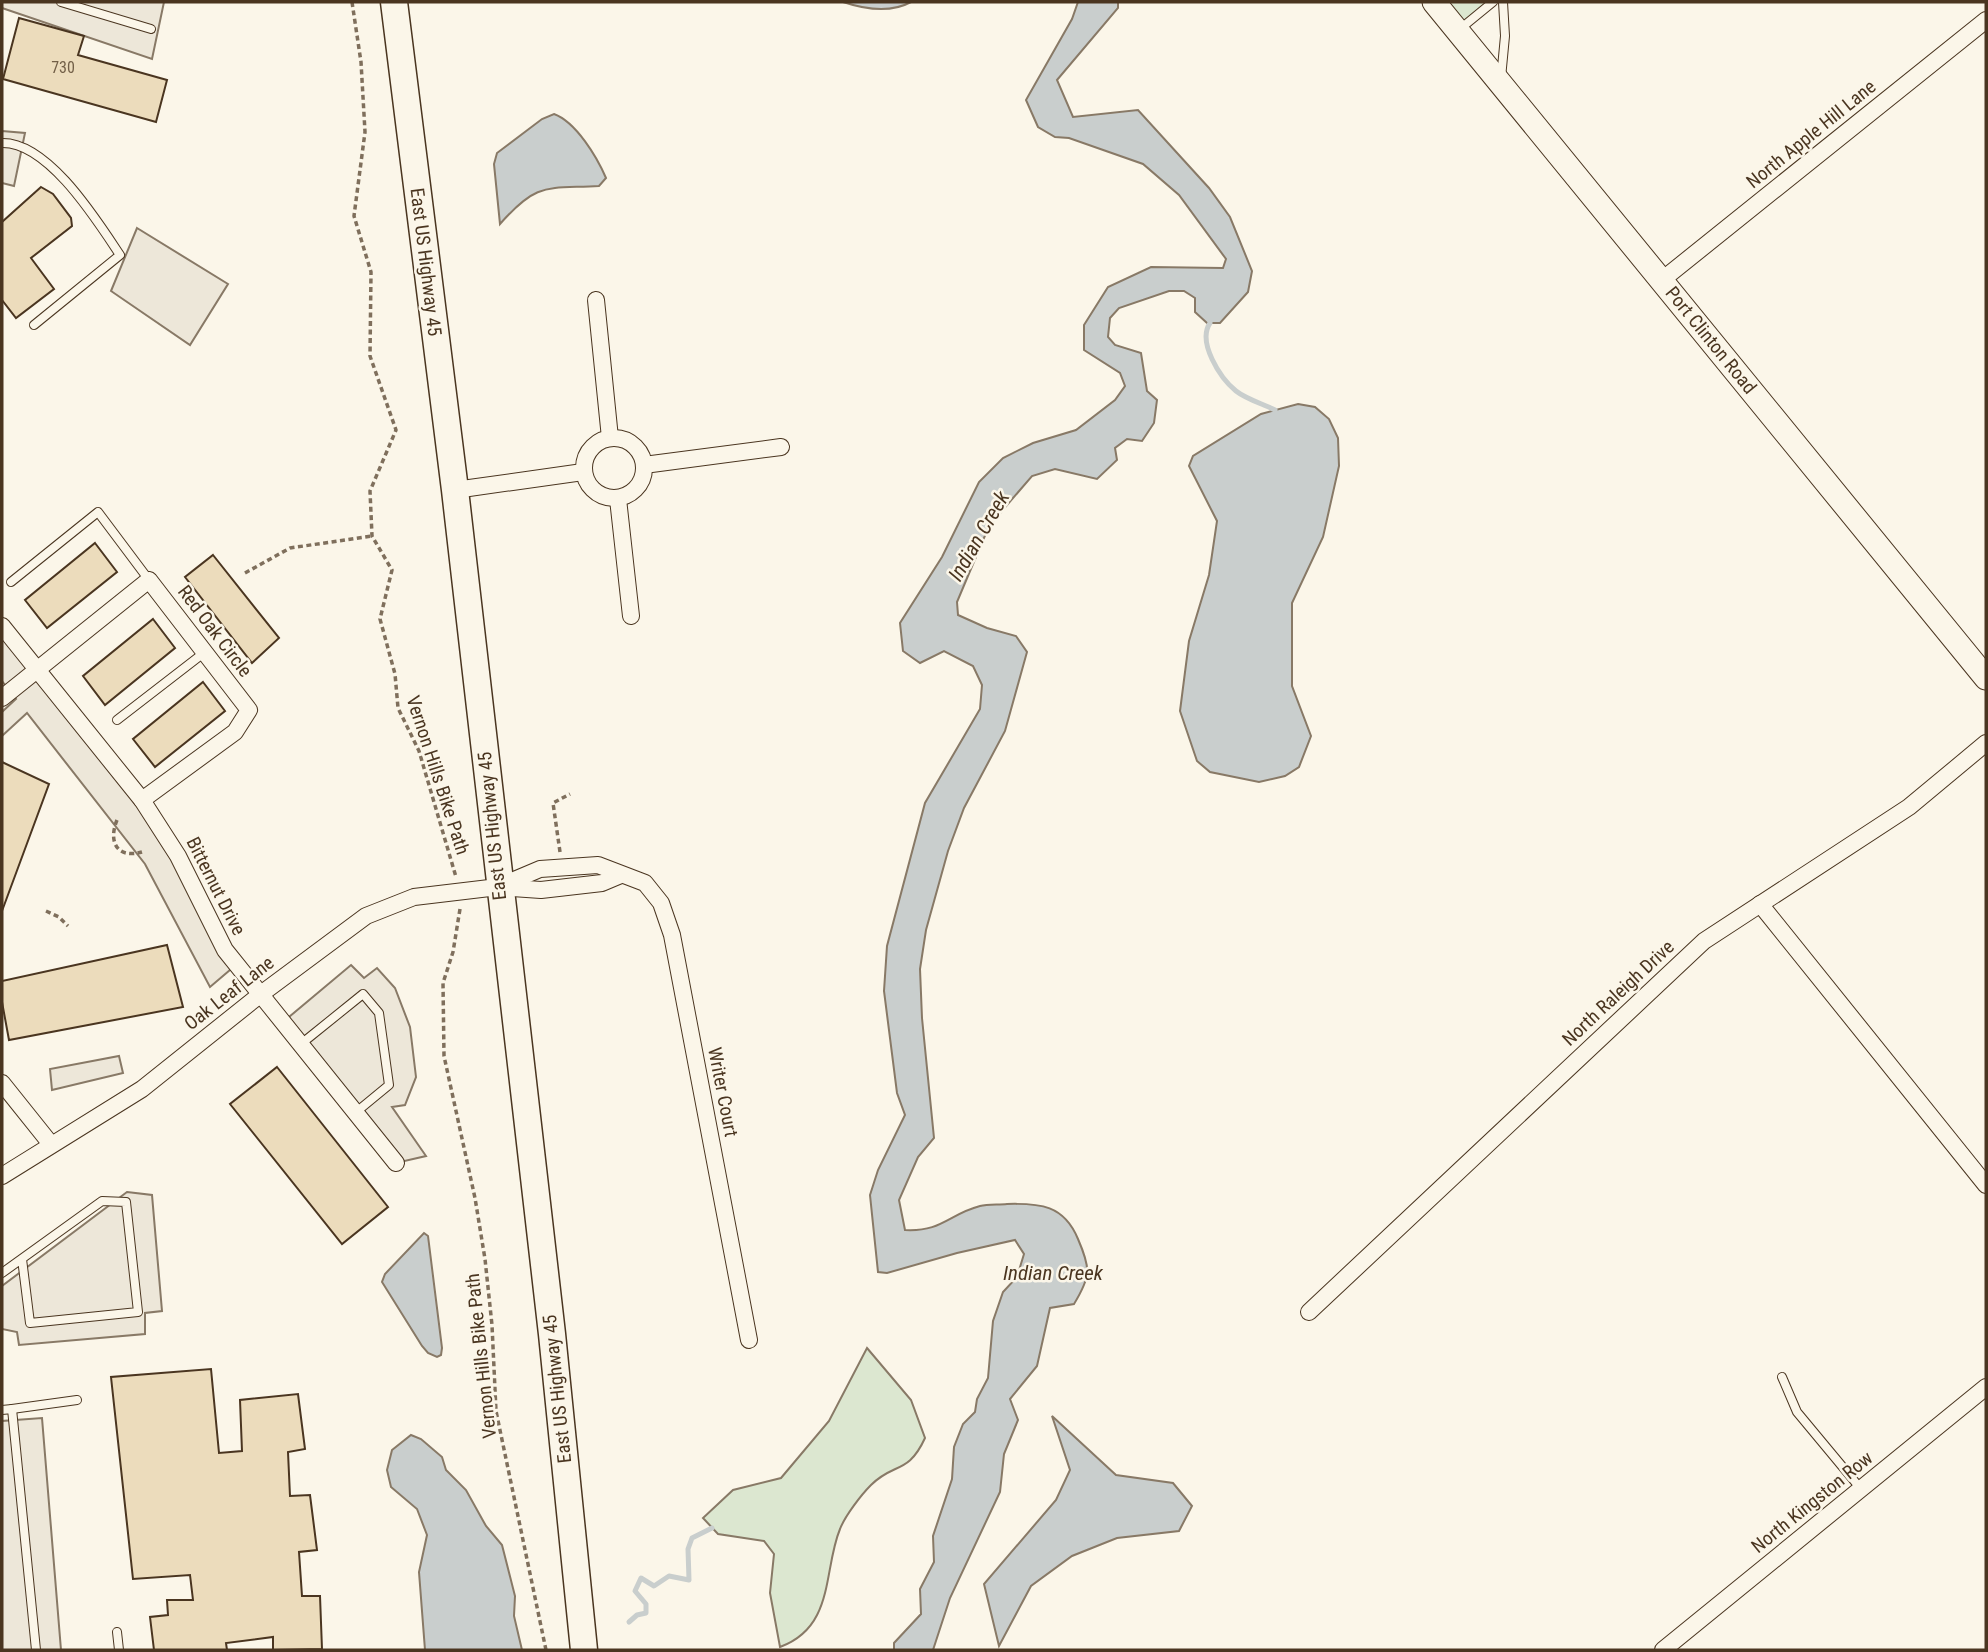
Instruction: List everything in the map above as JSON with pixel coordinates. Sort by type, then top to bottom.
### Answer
[{"type":"main road","name":"East US Highway 45","points":[[394,2],[455,490],[498,887],[552,1334],[584,1650]]},
{"type":"street","name":"Port Clinton Road","points":[[1434,2],[1986,678]]},
{"type":"street","name":"North Apple Hill Lane","points":[[1662,281],[1986,20]]},
{"type":"street","points":[[596,300],[610,438]]},
{"type":"street","points":[[610,438],[630,443],[638,450],[644,465],[642,480],[636,489],[618,499],[599,495],[586,482],[583,472],[583,463],[593,446],[610,438]]},
{"type":"street","points":[[644,465],[781,447]]},
{"type":"street","points":[[455,490],[583,472]]},
{"type":"street","points":[[618,499],[631,616]]},
{"type":"street","name":"Red Oak Circle","points":[[2,698],[36,668],[149,580],[249,710],[235,732],[142,800]]},
{"type":"street","name":"Bitternut Drive","points":[[2,626],[142,800],[178,856],[225,950],[396,1163]]},
{"type":"street","name":"North Raleigh Drive","points":[[1308,1312],[1704,941],[1835,858],[1909,807],[1986,743]]},
{"type":"street","name":"Writer Court","points":[[498,887],[541,890],[602,883],[621,875],[645,883],[662,903],[672,935],[749,1340]]},
{"type":"street","name":"Oak Leaf Lane","points":[[2,1176],[50,1143],[142,1089],[261,994],[366,916],[414,897],[498,887]]},
{"type":"street","points":[[1760,904],[1986,1185]]},
{"type":"street","points":[[2,1083],[50,1143]]},
{"type":"street","name":"North Kingston Row","points":[[1663,1650],[1986,1387]]},
{"type":"lane","points":[[61,2],[151,29]]},
{"type":"lane","points":[[1458,31],[1493,2]]},
{"type":"lane","points":[[1501,81],[1505,36],[1503,2]]},
{"type":"lane","points":[[2,143],[17,142],[63,178],[120,255],[34,325]]},
{"type":"lane","points":[[11,582],[98,512],[149,580]]},
{"type":"lane","points":[[117,720],[205,652]]},
{"type":"lane","points":[[301,1044],[363,995],[379,1013],[389,1085],[355,1113]]},
{"type":"lane","points":[[2,1273],[102,1201],[126,1202],[138,1312],[30,1323],[22,1259]]},
{"type":"lane","points":[[1782,1377],[1797,1412],[1861,1489]]},
{"type":"lane","points":[[2,1410],[77,1400]]},
{"type":"lane","points":[[12,1409],[36,1650]]},
{"type":"lane","points":[[117,1632],[119,1650]]},
{"type":"path","name":"Vernon Hills Bike Path","points":[[352,2],[361,62],[365,132],[355,216],[370,272],[370,356],[396,430],[370,491],[372,536],[391,570],[380,619],[395,674],[398,708],[419,751],[460,891],[461,917],[443,983],[444,1056],[475,1198],[485,1259],[492,1325],[496,1411],[546,1650]]},
{"type":"path","points":[[245,573],[290,548],[372,536]]},
{"type":"path","points":[[562,861],[553,803],[570,794]]},
{"type":"path","points":[[117,820],[112,832],[114,846],[120,853],[131,855],[142,852]]},
{"type":"path","points":[[46,911],[60,917],[68,926]]},
{"type":"green space","points":[[1437,2],[1493,2],[1458,31]]},
{"type":"green space","points":[[867,1348],[911,1400],[925,1438],[913,1458],[879,1478],[849,1512],[835,1545],[819,1612],[798,1638],[780,1647],[770,1593],[774,1554],[764,1541],[718,1534],[703,1518],[733,1490],[781,1478],[829,1421]]},
{"type":"shaded area","points":[[2,2],[164,2],[152,59],[2,8]]},
{"type":"shaded area","points":[[2,131],[25,133],[14,186],[2,183]]},
{"type":"shaded area","points":[[137,228],[228,284],[190,345],[111,291]]},
{"type":"shaded area","points":[[2,626],[130,784],[237,964],[210,987],[145,864],[27,713],[2,736],[2,712],[16,699],[2,681]]},
{"type":"shaded area","points":[[351,965],[364,978],[377,968],[395,988],[410,1027],[416,1077],[405,1105],[392,1107],[426,1156],[396,1163],[283,1022]]},
{"type":"shaded area","points":[[119,1056],[123,1073],[52,1090],[50,1069]]},
{"type":"shaded area","points":[[127,1192],[152,1195],[162,1311],[145,1313],[145,1334],[19,1345],[17,1332],[2,1329],[2,1286]]},
{"type":"shaded area","points":[[42,1418],[61,1650],[2,1650],[2,1421]]},
{"type":"water","points":[[843,2],[911,2],[895,8],[877,9]]},
{"type":"water","name":"Indian Creek","points":[[1078,2],[1118,2],[1118,8],[1057,80],[1073,117],[1138,110],[1209,188],[1230,217],[1252,271],[1248,292],[1220,323],[1207,323],[1195,312],[1195,298],[1184,291],[1169,291],[1119,308],[1110,318],[1108,337],[1115,345],[1141,353],[1147,391],[1157,400],[1154,423],[1142,441],[1127,439],[1115,448],[1117,460],[1097,479],[1055,469],[1032,476],[989,526],[957,602],[958,615],[987,628],[1016,636],[1027,652],[1005,731],[964,808],[948,851],[926,930],[920,969],[934,1138],[918,1157],[899,1200],[905,1230],[928,1228],[983,1205],[1030,1204],[1050,1208],[1066,1219],[1072,1228],[1085,1258],[1087,1272],[1084,1286],[1074,1304],[1050,1308],[1037,1366],[1010,1399],[1018,1420],[1004,1454],[1000,1492],[950,1598],[933,1650],[894,1650],[894,1643],[921,1614],[920,1589],[934,1562],[933,1536],[952,1479],[954,1447],[963,1424],[975,1412],[977,1399],[988,1378],[993,1321],[1003,1292],[1017,1277],[1024,1254],[1015,1240],[887,1273],[878,1272],[870,1195],[878,1170],[905,1115],[897,1093],[884,991],[887,946],[925,803],[980,709],[982,685],[973,666],[944,651],[920,663],[903,651],[900,623],[942,557],[979,482],[1003,458],[1033,443],[1076,430],[1115,400],[1125,386],[1120,373],[1084,350],[1084,325],[1108,287],[1151,267],[1223,268],[1226,259],[1179,195],[1143,164],[1069,138],[1055,137],[1038,127],[1026,100],[1072,19]]},
{"type":"water","points":[[554,114],[578,132],[606,178],[599,186],[555,188],[534,194],[524,200],[500,224],[494,164],[497,153],[542,119]]},
{"type":"water","points":[[1298,404],[1315,407],[1329,419],[1338,438],[1339,466],[1323,537],[1292,603],[1292,686],[1311,736],[1299,767],[1285,776],[1259,782],[1210,772],[1197,761],[1180,711],[1189,641],[1209,575],[1217,521],[1189,466],[1193,456],[1261,414]]},
{"type":"water","points":[[424,1233],[428,1236],[442,1348],[441,1355],[437,1357],[422,1346],[382,1282],[385,1274]]},
{"type":"water","points":[[1052,1416],[1116,1475],[1173,1483],[1192,1506],[1179,1531],[1117,1538],[1072,1556],[1031,1586],[999,1646],[984,1584],[1056,1500],[1070,1470]]},
{"type":"water","points":[[411,1435],[421,1439],[442,1457],[446,1470],[466,1490],[486,1526],[502,1545],[515,1596],[514,1616],[522,1650],[425,1650],[419,1572],[427,1535],[417,1509],[391,1487],[387,1470],[392,1450]]},
{"type":"building","points":[[19,18],[84,36],[78,55],[167,80],[156,122],[3,79]]},
{"type":"building","points":[[41,187],[53,194],[71,218],[72,226],[31,258],[54,289],[16,318],[2,300],[2,222]]},
{"type":"building","points":[[95,543],[117,572],[47,628],[25,600]]},
{"type":"building","points":[[213,555],[279,638],[252,663],[185,577]]},
{"type":"building","points":[[153,619],[175,648],[105,705],[83,676]]},
{"type":"building","points":[[203,682],[225,711],[155,767],[133,739]]},
{"type":"building","points":[[2,762],[49,784],[2,911]]},
{"type":"building","points":[[167,945],[183,1007],[9,1040],[2,1002],[2,981]]},
{"type":"building","points":[[277,1067],[388,1207],[342,1244],[230,1104]]},
{"type":"building","points":[[211,1369],[219,1453],[242,1451],[240,1400],[298,1394],[305,1449],[288,1452],[290,1496],[310,1495],[317,1550],[299,1552],[302,1596],[320,1596],[322,1649],[273,1650],[273,1637],[226,1643],[227,1650],[154,1650],[150,1617],[168,1615],[167,1600],[193,1600],[190,1575],[133,1579],[111,1377]]},
{"type":"waterway","points":[[1210,323],[1206,340],[1208,349],[1223,378],[1240,394],[1275,410]]},
{"type":"waterway","points":[[629,1622],[637,1615],[646,1613],[646,1604],[635,1591],[641,1578],[654,1586],[669,1576],[689,1580],[688,1549],[692,1538],[712,1528]]}]
